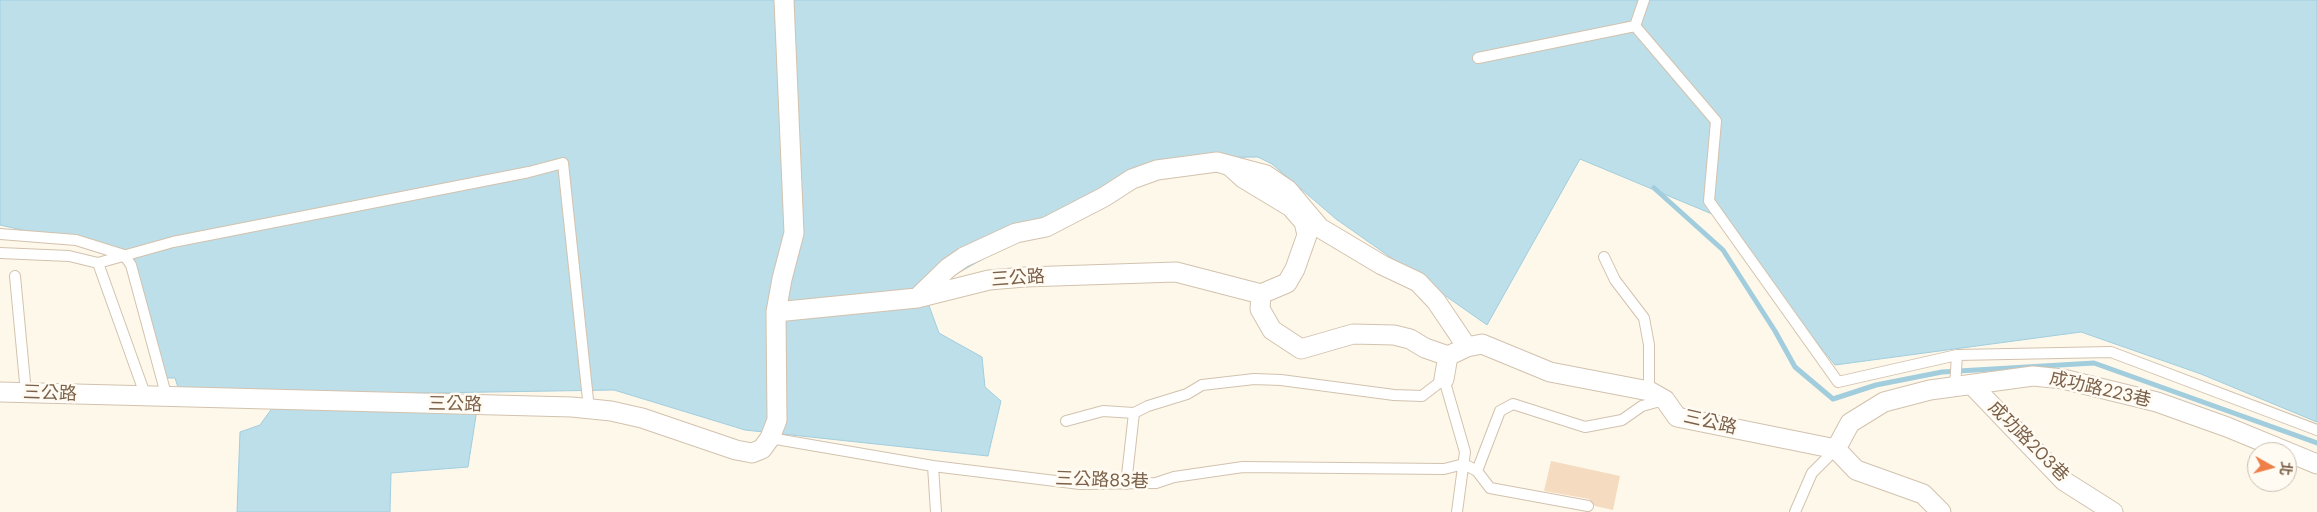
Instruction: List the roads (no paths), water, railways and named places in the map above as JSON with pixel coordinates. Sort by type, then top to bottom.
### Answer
[{"type":"street","points":[[770,438],[777,420],[778,403],[776,312],[794,233],[784,0]]},
{"type":"street","points":[[1217,162],[1230,166],[1244,178],[1292,207],[1299,214],[1307,229],[1307,235],[1292,276],[1287,283],[1261,294],[1260,309],[1272,330],[1301,349],[1353,334],[1384,335],[1410,339],[1425,348],[1448,356],[1467,347],[1482,344],[1550,372],[1657,396]]},
{"type":"street","points":[[917,298],[948,268],[978,249],[1016,233],[1046,227],[1104,197],[1132,179],[1158,170],[1217,162],[1266,176],[1288,190],[1320,228],[1382,265],[1418,282],[1436,302],[1467,347]]},
{"type":"street","name":"三公路","points":[[776,312],[917,298],[989,280],[1148,272],[1176,272],[1261,294]]},
{"type":"street","points":[[1444,379],[1448,356]]},
{"type":"street","name":"成功路223巷","points":[[1836,449],[1850,423],[1884,402],[1930,390],[2033,376],[2063,379],[2157,402],[2227,427],[2317,464]]},
{"type":"street","name":"成功路203巷","points":[[1963,386],[2064,480],[2113,512]]},
{"type":"street","name":"三公路","points":[[0,392],[589,409],[611,411],[642,418],[744,452],[752,453],[762,449],[770,438]]},
{"type":"street","name":"三公路","points":[[1657,396],[1677,417],[1836,449]]},
{"type":"street","points":[[1836,449],[1856,470],[1923,494],[1941,512]]},
{"type":"lane","points":[[1635,26],[1644,0]]},
{"type":"lane","points":[[1478,58],[1635,26]]},
{"type":"lane","points":[[1635,26],[1716,120],[1709,201],[1838,382],[1957,355],[2111,352],[2317,430]]},
{"type":"lane","points":[[0,252],[69,256],[98,263],[173,242],[529,172],[563,163],[589,409]]},
{"type":"lane","points":[[0,234],[76,240],[124,256],[131,265],[167,398]]},
{"type":"lane","points":[[1477,471],[1500,410],[1513,404],[1586,427],[1622,420],[1657,396],[1644,318],[1615,280],[1604,257]]},
{"type":"lane","points":[[98,263],[146,397]]},
{"type":"lane","points":[[15,276],[26,393]]},
{"type":"lane","points":[[1957,355],[1963,386]]},
{"type":"lane","points":[[1066,421],[1103,410],[1134,413],[1148,406],[1187,394],[1202,385],[1239,380],[1281,380],[1394,395],[1422,396],[1444,379],[1463,439],[1464,464],[1457,512]]},
{"type":"lane","points":[[1126,484],[1134,413]]},
{"type":"lane","name":"三公路83巷","points":[[770,438],[933,466],[1080,484],[1156,483],[1174,477],[1243,467],[1444,469],[1464,464]]},
{"type":"lane","points":[[1795,512],[1812,473],[1836,449]]},
{"type":"lane","points":[[1464,464],[1477,471],[1490,488],[1588,506]]},
{"type":"lane","points":[[933,466],[936,512]]},
{"type":"water","points":[[0,0],[2317,0],[2317,422],[2201,374],[2081,332],[1835,365],[1712,214],[1580,159],[1487,325],[1336,219],[1272,164],[1258,157],[1180,158],[1115,185],[924,292],[939,333],[982,357],[985,387],[1001,401],[988,456],[745,430],[614,390],[181,397],[175,378],[165,378],[133,255],[0,225]]},
{"type":"water","points":[[478,403],[468,467],[391,473],[390,512],[237,512],[240,432],[260,425],[275,404]]},
{"type":"waterway","points":[[1654,188],[1723,250],[1775,331],[1795,367],[1833,399],[1876,385],[1942,372],[2094,363],[2317,443]]}]
